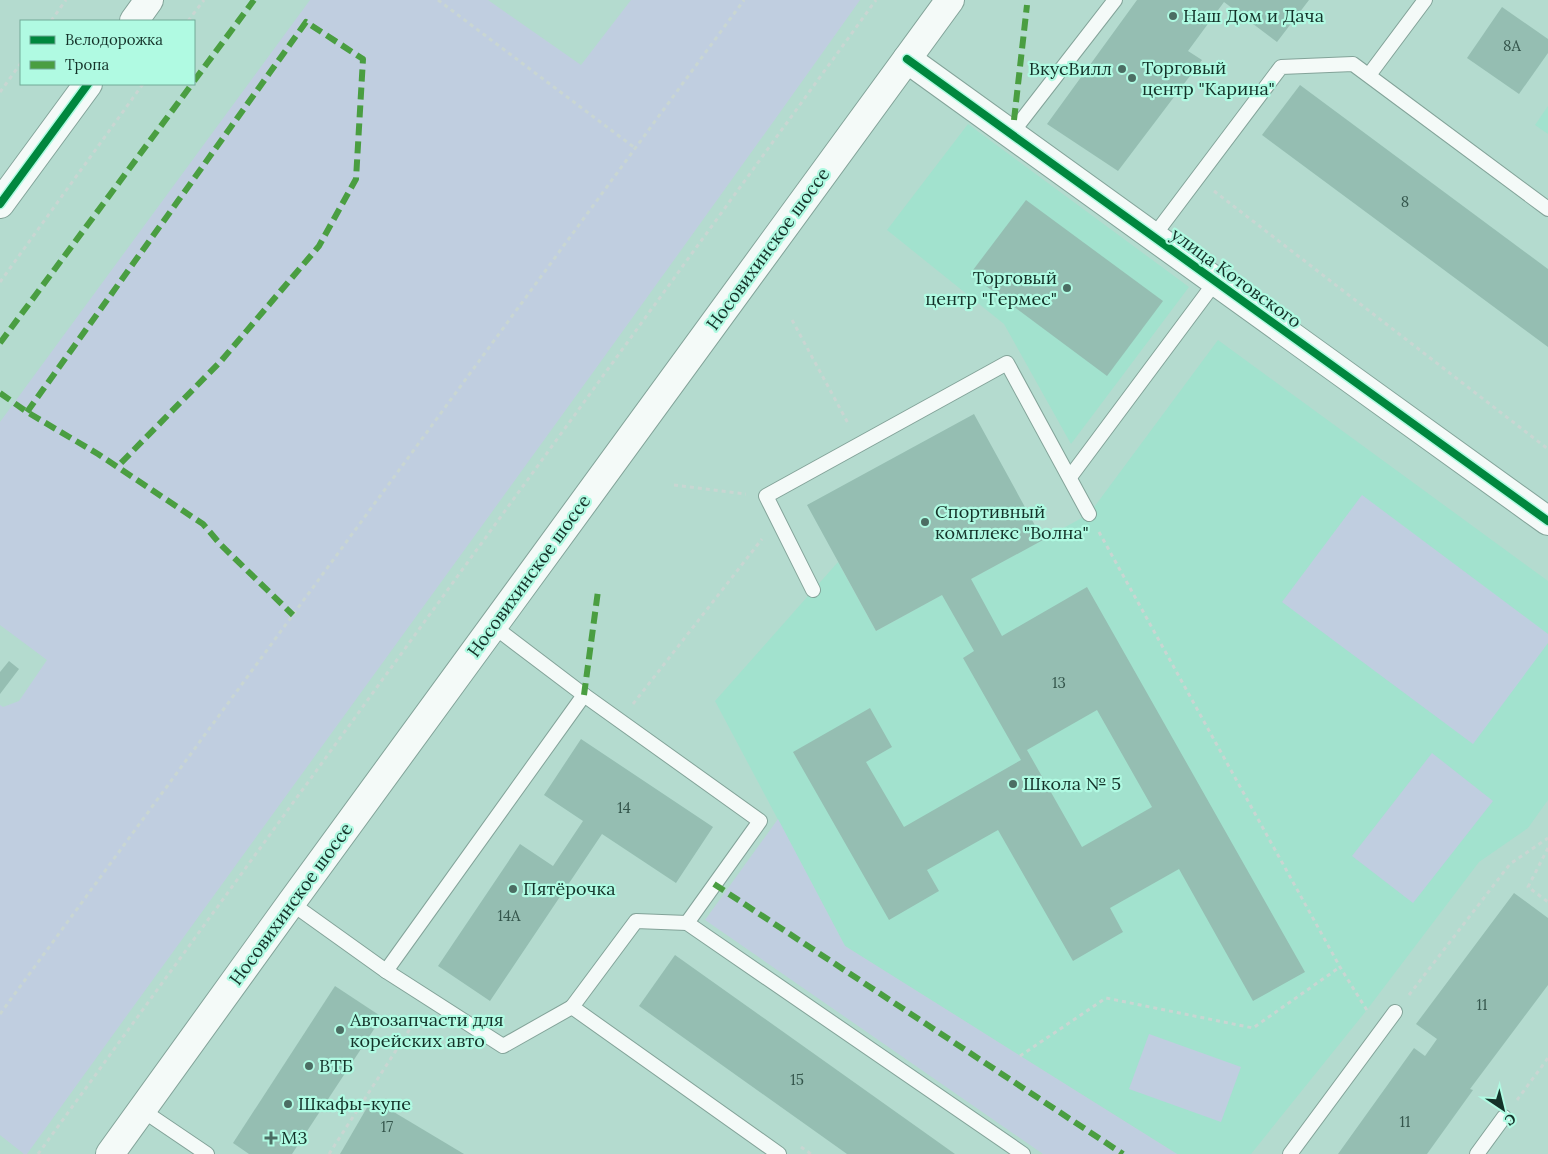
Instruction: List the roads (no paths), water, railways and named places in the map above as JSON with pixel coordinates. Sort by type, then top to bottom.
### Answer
[{"type":"main road","points":[[135,20],[149,0]]},
{"type":"main road","name":"Носовихинское шоссе","points":[[110,1154],[950,0]]},
{"type":"main road","name":"улица Котовского","points":[[907,59],[1548,521]]},
{"type":"main road","points":[[0,204],[87,85]]},
{"type":"lane","points":[[1011,134],[1115,0]]},
{"type":"lane","points":[[1369,75],[1425,0]]},
{"type":"lane","points":[[1154,237],[1281,67],[1353,64],[1548,209]]},
{"type":"lane","points":[[1070,477],[1216,281]]},
{"type":"lane","points":[[813,590],[766,496],[1006,363],[1089,514]]},
{"type":"lane","points":[[493,626],[584,695],[760,821],[687,923]]},
{"type":"lane","points":[[386,970],[584,695]]},
{"type":"lane","points":[[291,903],[386,970],[503,1046],[572,1007],[636,922],[687,923],[1023,1154]]},
{"type":"lane","points":[[572,1007],[779,1154]]},
{"type":"lane","points":[[1290,1154],[1395,1012]]},
{"type":"lane","points":[[142,1110],[207,1154]]},
{"type":"lane","points":[[1477,1154],[1504,1117]]},
{"type":"place","name":"Наш Дом и Дача","points":[[1173,16]]},
{"type":"place","name":"ВкусВилл","points":[[1122,69]]},
{"type":"place","name":"Торговый центр \"Карина\"","points":[[1132,78]]},
{"type":"place","name":"Торговый центр \"Гермес\"","points":[[1067,288]]},
{"type":"place","name":"Спортивный комплекс \"Волна\"","points":[[925,522]]},
{"type":"place","name":"Школа № 5","points":[[1013,784]]},
{"type":"place","name":"Пятёрочка","points":[[513,889]]},
{"type":"place","name":"Автозапчасти для корейских авто","points":[[340,1030]]},
{"type":"place","name":"ВТБ","points":[[309,1066]]},
{"type":"place","name":"Шкафы-купе","points":[[288,1104]]},
{"type":"place","name":"М3","points":[[271,1138]]}]
